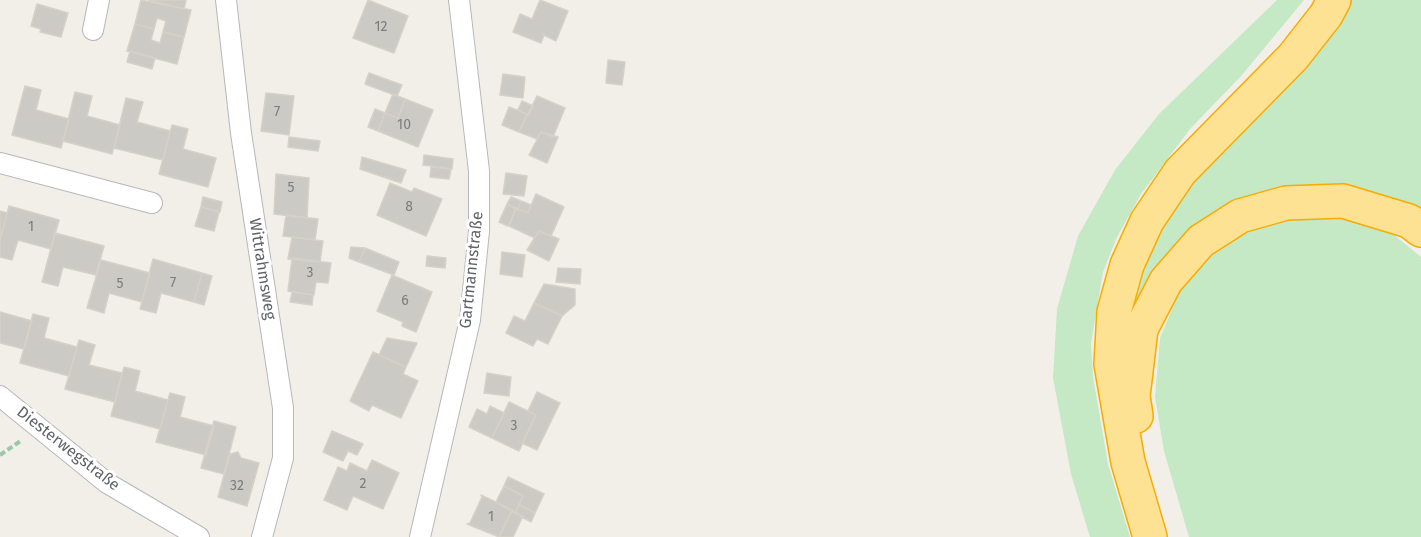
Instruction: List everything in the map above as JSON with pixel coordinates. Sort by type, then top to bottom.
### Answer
[{"type":"highway","points":[[1150,537],[1128,462],[1111,364],[1114,312],[1127,265],[1147,221],[1180,172],[1293,57],[1326,15],[1334,0]]},
{"type":"highway","points":[[1167,537],[1142,458],[1133,396],[1141,329],[1166,281],[1201,241],[1240,216],[1286,203],[1343,201],[1409,221],[1421,230]]},
{"type":"street","points":[[93,30],[99,0]]},
{"type":"street","name":"Wittrahmsweg","points":[[226,0],[241,134],[283,408],[283,458],[262,537]]},
{"type":"street","name":"Gartmannstraße","points":[[420,537],[470,320],[479,231],[479,171],[459,0]]},
{"type":"street","points":[[0,162],[152,202]]},
{"type":"street","name":"Diesterwegstraße","points":[[0,396],[107,483],[199,537]]},
{"type":"green space","points":[[1277,0],[1304,0],[1242,75],[1190,129],[1141,194],[1117,237],[1103,272],[1091,343],[1093,377],[1108,464],[1130,537],[1090,537],[1071,474],[1053,378],[1057,309],[1078,236],[1115,170],[1159,114]]},
{"type":"green space","points":[[1344,0],[1421,0],[1421,217],[1345,187],[1281,187],[1234,204],[1118,360],[1153,226]]},
{"type":"green space","points":[[1339,216],[1394,235],[1421,257],[1421,537],[1189,537],[1164,451],[1155,397],[1160,338],[1179,292],[1211,255],[1247,230],[1289,217]]},
{"type":"building","points":[[141,0],[191,10],[184,37],[163,32],[166,21],[157,18],[154,29],[135,24]]},
{"type":"building","points":[[149,0],[186,0],[184,9]]},
{"type":"building","points":[[368,0],[408,16],[394,53],[353,38]]},
{"type":"building","points":[[540,0],[568,11],[556,41],[544,35],[541,43],[513,32],[520,14],[532,19]]},
{"type":"building","points":[[37,4],[68,13],[61,37],[40,32],[41,29],[31,26]]},
{"type":"building","points":[[135,24],[154,29],[151,40],[160,43],[163,32],[184,37],[177,64],[127,51]]},
{"type":"building","points":[[130,51],[155,58],[152,69],[127,62]]},
{"type":"building","points":[[608,60],[625,62],[622,85],[606,83]]},
{"type":"building","points":[[369,73],[402,85],[397,96],[365,84]]},
{"type":"building","points":[[503,74],[525,77],[523,98],[500,95]]},
{"type":"building","points":[[25,86],[41,90],[36,110],[69,119],[61,148],[12,135]]},
{"type":"building","points":[[75,92],[92,96],[87,116],[120,125],[112,154],[63,141]]},
{"type":"building","points":[[266,93],[294,96],[289,135],[261,131]]},
{"type":"building","points":[[393,94],[405,99],[398,118],[385,113]]},
{"type":"building","points":[[537,96],[565,108],[553,137],[541,132],[537,139],[519,132]]},
{"type":"building","points":[[126,98],[143,102],[137,122],[170,131],[163,160],[114,148]]},
{"type":"building","points":[[405,99],[433,110],[418,147],[378,131],[385,113],[398,118]]},
{"type":"building","points":[[522,101],[533,106],[529,115],[518,110]]},
{"type":"building","points":[[509,107],[527,114],[519,132],[502,125]]},
{"type":"building","points":[[375,109],[385,113],[378,131],[368,127]]},
{"type":"building","points":[[172,125],[188,129],[183,149],[216,158],[208,187],[159,174]]},
{"type":"building","points":[[541,132],[558,137],[547,163],[529,155]]},
{"type":"building","points":[[289,137],[320,141],[318,151],[288,147]]},
{"type":"building","points":[[424,155],[453,159],[452,169],[423,165]]},
{"type":"building","points":[[362,157],[406,170],[401,183],[360,169]]},
{"type":"building","points":[[431,167],[451,169],[449,179],[430,177]]},
{"type":"building","points":[[506,173],[527,176],[524,196],[503,194]]},
{"type":"building","points":[[276,174],[309,178],[307,218],[274,214]]},
{"type":"building","points":[[390,183],[412,192],[414,188],[442,199],[426,236],[377,215]]},
{"type":"building","points":[[536,194],[564,207],[551,236],[539,231],[535,238],[509,226],[516,209],[528,213]]},
{"type":"building","points":[[203,197],[222,202],[220,212],[201,207]]},
{"type":"building","points":[[511,197],[521,201],[518,209],[507,204]]},
{"type":"building","points":[[521,201],[531,205],[528,213],[518,209]]},
{"type":"building","points":[[507,204],[516,209],[508,226],[499,222]]},
{"type":"building","points":[[9,206],[59,220],[51,249],[18,240],[12,260],[0,257],[0,241]]},
{"type":"building","points":[[201,207],[219,212],[214,231],[195,226]]},
{"type":"building","points":[[0,211],[7,213],[0,240]]},
{"type":"building","points":[[286,215],[318,219],[315,240],[283,236]]},
{"type":"building","points":[[539,231],[559,239],[549,261],[527,250]]},
{"type":"building","points":[[55,233],[104,246],[96,275],[63,267],[58,286],[42,282]]},
{"type":"building","points":[[292,237],[323,241],[320,262],[288,259]]},
{"type":"building","points":[[351,247],[365,248],[359,262],[349,258]]},
{"type":"building","points":[[365,248],[399,262],[394,275],[359,262]]},
{"type":"building","points":[[502,252],[525,255],[522,277],[500,274]]},
{"type":"building","points":[[427,256],[446,258],[445,268],[426,266]]},
{"type":"building","points":[[292,258],[331,263],[328,283],[316,282],[314,295],[288,291]]},
{"type":"building","points":[[153,259],[202,273],[194,302],[161,293],[156,313],[140,309]]},
{"type":"building","points":[[101,260],[150,273],[142,302],[109,293],[104,313],[87,308]]},
{"type":"building","points":[[558,268],[581,269],[580,284],[556,282]]},
{"type":"building","points":[[202,273],[212,276],[204,305],[194,302]]},
{"type":"building","points":[[392,275],[432,292],[416,332],[402,326],[403,322],[377,311]]},
{"type":"building","points":[[544,284],[575,289],[575,305],[562,316],[534,303]]},
{"type":"building","points":[[292,292],[313,295],[312,305],[290,302]]},
{"type":"building","points":[[534,303],[562,316],[548,344],[537,339],[533,346],[506,333],[514,316],[525,321]]},
{"type":"building","points":[[0,312],[32,321],[24,349],[0,343]]},
{"type":"building","points":[[33,314],[49,318],[44,338],[77,347],[69,376],[20,363]]},
{"type":"building","points":[[387,338],[417,343],[406,367],[379,355]]},
{"type":"building","points":[[79,340],[95,345],[89,365],[122,373],[115,402],[65,389]]},
{"type":"building","points":[[373,352],[406,367],[403,374],[418,381],[401,418],[372,405],[369,411],[350,401]]},
{"type":"building","points":[[124,367],[140,371],[135,391],[168,400],[160,429],[111,416]]},
{"type":"building","points":[[487,373],[511,377],[509,396],[484,393]]},
{"type":"building","points":[[537,392],[560,403],[537,450],[522,443],[536,415],[528,411]]},
{"type":"building","points":[[170,393],[185,397],[180,417],[214,426],[206,455],[156,442]]},
{"type":"building","points":[[509,402],[536,415],[519,451],[492,438]]},
{"type":"building","points":[[490,406],[504,413],[492,438],[469,427],[477,409],[487,414]]},
{"type":"building","points":[[214,421],[236,427],[224,474],[201,468]]},
{"type":"building","points":[[332,431],[363,444],[357,455],[348,451],[343,461],[323,452]]},
{"type":"building","points":[[238,452],[241,458],[259,463],[247,506],[218,497],[230,454]]},
{"type":"building","points":[[372,460],[399,473],[383,509],[353,496],[347,510],[324,500],[338,467],[347,471],[350,463],[367,471]]},
{"type":"building","points":[[508,477],[544,494],[535,513],[519,505],[523,496],[504,486]]},
{"type":"building","points":[[504,486],[523,496],[515,513],[496,502]]},
{"type":"building","points":[[481,495],[512,510],[499,537],[467,524],[470,523]]},
{"type":"building","points":[[519,505],[535,513],[531,522],[515,513]]},
{"type":"building","points":[[512,511],[523,516],[513,537],[499,537]]}]
